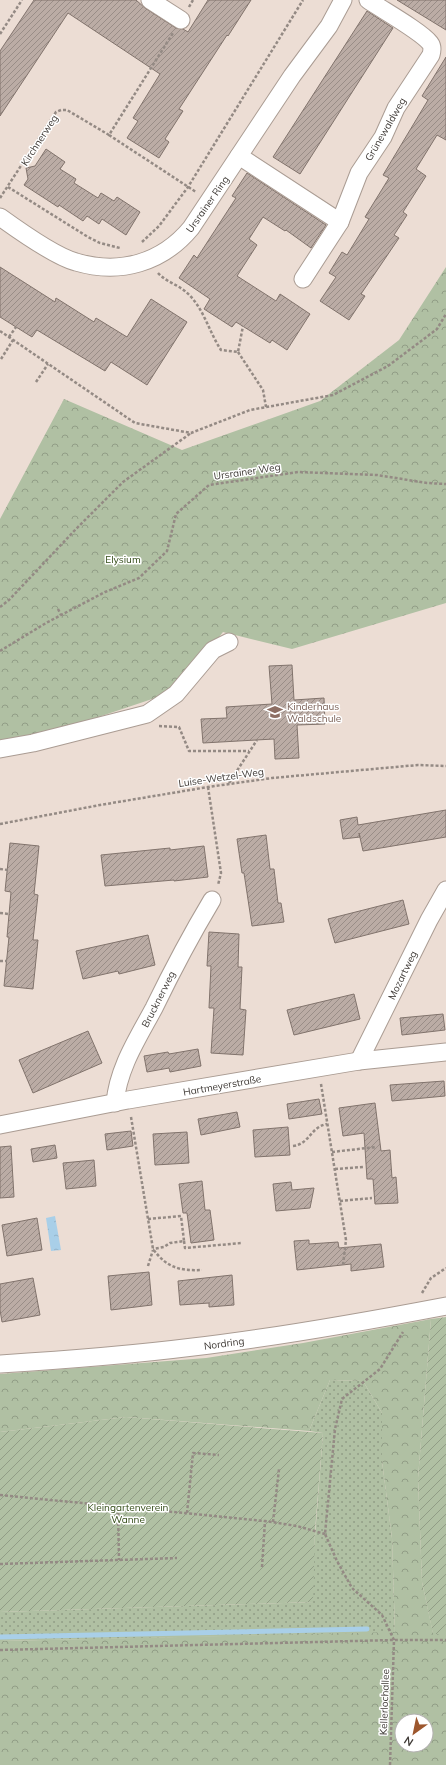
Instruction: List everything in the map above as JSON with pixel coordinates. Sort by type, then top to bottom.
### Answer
[{"type":"street","points":[[150,0],[181,20]]},
{"type":"street","name":"Ursrainer Ring","points":[[0,217],[60,256],[75,262],[106,267],[125,266],[158,256],[182,239],[210,201],[292,76],[329,26],[343,0]]},
{"type":"street","name":"Grünewaldweg","points":[[303,279],[340,222],[359,173],[383,137],[396,108],[433,50],[431,44],[422,36],[368,0]]},
{"type":"street","points":[[239,156],[340,222]]},
{"type":"street","points":[[0,749],[33,743],[147,714],[176,694],[213,650],[229,642]]},
{"type":"street","name":"Mozartweg","points":[[359,1061],[429,920],[446,890]]},
{"type":"street","name":"Brucknerweg","points":[[115,1103],[116,1089],[124,1066],[183,950],[212,900]]},
{"type":"street","name":"Hartmeyerstraße","points":[[0,1125],[115,1103],[359,1061],[446,1052]]},
{"type":"street","name":"Nordring","points":[[0,1364],[100,1357],[193,1347],[301,1332],[446,1306]]},
{"type":"path","points":[[0,34],[22,0]]},
{"type":"path","points":[[109,135],[194,0]]},
{"type":"path","points":[[135,245],[142,243],[150,236],[188,187],[303,0]]},
{"type":"path","name":"Kirchnerweg","points":[[0,198],[56,112],[67,110],[109,135],[210,201]]},
{"type":"path","points":[[8,187],[88,238],[110,246],[124,248]]},
{"type":"path","points":[[148,260],[163,278],[186,292],[198,307],[221,350],[238,352]]},
{"type":"path","points":[[0,608],[10,600],[76,529],[123,482],[191,433],[250,410],[333,395],[388,366],[437,329],[446,314]]},
{"type":"path","points":[[243,326],[238,352],[263,390],[266,407]]},
{"type":"path","points":[[9,337],[16,327]]},
{"type":"path","points":[[0,331],[136,422],[191,433]]},
{"type":"path","points":[[1,359],[13,340]]},
{"type":"path","points":[[36,382],[48,364]]},
{"type":"path","name":"Ursrainer Weg","points":[[0,651],[59,612],[140,578],[167,551],[176,514],[210,485],[298,472],[378,475],[427,483],[446,484]]},
{"type":"path","points":[[179,726],[188,751],[250,751]]},
{"type":"path","points":[[228,784],[257,740]]},
{"type":"path","name":"Luise-Wetzel-Weg","points":[[0,824],[208,786],[272,778],[410,766],[446,766]]},
{"type":"path","points":[[208,786],[221,873]]},
{"type":"path","points":[[0,869],[8,870]]},
{"type":"path","points":[[0,913],[9,914]]},
{"type":"path","points":[[0,961],[7,961]]},
{"type":"path","points":[[323,1097],[346,1240],[343,1265]]},
{"type":"path","points":[[293,1146],[304,1142],[318,1126],[328,1124]]},
{"type":"path","points":[[134,1132],[153,1249],[159,1258],[171,1266],[183,1271],[202,1270]]},
{"type":"path","points":[[332,1152],[376,1147]]},
{"type":"path","points":[[335,1169],[363,1167]]},
{"type":"path","points":[[340,1202],[372,1198]]},
{"type":"path","points":[[148,1220],[181,1216],[186,1248],[242,1243]]},
{"type":"path","points":[[153,1249],[164,1247],[170,1243],[184,1241]]},
{"type":"path","points":[[148,1266],[153,1249]]},
{"type":"path","points":[[394,1640],[382,1615],[352,1588],[336,1561],[325,1534],[335,1429],[342,1399],[380,1369],[402,1335],[411,1313],[431,1278],[446,1268]]},
{"type":"path","points":[[187,1513],[193,1453],[219,1455]]},
{"type":"path","points":[[273,1522],[279,1470]]},
{"type":"path","points":[[0,1500],[0,1495],[118,1508],[265,1521],[296,1526],[325,1534]]},
{"type":"path","points":[[118,1508],[119,1560]]},
{"type":"path","points":[[262,1567],[265,1521]]},
{"type":"path","points":[[0,1564],[178,1558]]},
{"type":"path","name":"Kellerlochallee","points":[[390,1765],[394,1640]]},
{"type":"path","points":[[0,1650],[446,1640]]},
{"type":"green space","name":"Elysium","points":[[446,267],[446,603],[292,649],[223,632],[176,691],[0,750],[0,519],[64,399],[182,450],[320,401],[399,340]]},
{"type":"green space","points":[[446,1317],[446,1634],[433,1634],[422,1582],[418,1478],[431,1319]]},
{"type":"green space","points":[[431,1319],[418,1478],[422,1582],[433,1633],[446,1634],[446,1765],[0,1765],[0,1641],[395,1632],[392,1538],[382,1461],[382,1413],[363,1381],[330,1380],[309,1431],[126,1417],[0,1432],[0,1374],[206,1358],[303,1343]]},
{"type":"green space","points":[[330,1380],[363,1381],[382,1413],[382,1461],[392,1538],[395,1633],[0,1641],[0,1612],[313,1602],[313,1562],[323,1433],[309,1431]]},
{"type":"green space","name":"Kleingartenverein Wanne","points":[[126,1417],[323,1433],[315,1531],[313,1602],[0,1612],[0,1432]]},
{"type":"water","points":[[55,1216],[61,1250],[51,1251],[46,1218]]},
{"type":"building","points":[[34,0],[136,0],[145,8],[176,28],[183,29],[188,32],[208,0],[251,0],[179,109],[183,111],[165,139],[169,142],[159,158],[127,138],[138,121],[133,118],[160,74],[68,13],[0,116],[0,51]]},
{"type":"building","points":[[397,0],[446,0],[446,30]]},
{"type":"building","points":[[367,11],[393,28],[300,174],[273,157]]},
{"type":"building","points":[[446,57],[446,140],[437,135],[416,169],[426,176],[403,212],[407,215],[394,235],[399,238],[361,294],[365,296],[349,320],[320,301],[336,277],[329,273],[342,252],[347,255],[369,219],[365,217],[389,178],[383,175],[428,100],[422,96]]},
{"type":"building","points":[[46,149],[65,162],[60,169],[76,179],[74,183],[98,198],[101,193],[114,201],[117,197],[140,212],[126,235],[102,219],[99,224],[87,216],[83,221],[24,185],[28,179],[26,168],[35,166]]},
{"type":"building","points":[[247,173],[326,225],[311,248],[286,230],[285,231],[263,217],[249,239],[257,245],[237,276],[276,301],[280,294],[310,314],[287,350],[272,340],[270,343],[236,322],[232,327],[204,309],[210,299],[179,278],[194,255],[197,258],[236,198],[232,196]]},
{"type":"building","points":[[0,267],[55,302],[56,298],[94,322],[96,318],[127,337],[151,299],[187,322],[147,385],[111,362],[105,371],[37,330],[32,337],[0,317]]},
{"type":"building","name":"Kinderhaus Waldschule","points":[[292,665],[294,700],[324,698],[325,724],[297,725],[299,758],[275,759],[274,739],[203,743],[201,719],[227,718],[226,707],[272,704],[269,666]]},
{"type":"building","points":[[446,810],[446,837],[363,851],[360,837],[343,839],[340,820],[357,817],[358,825]]},
{"type":"building","points":[[266,835],[270,869],[274,869],[278,903],[281,903],[284,922],[252,926],[237,839]]},
{"type":"building","points":[[10,843],[39,846],[34,894],[38,895],[33,940],[38,940],[33,989],[4,986],[9,937],[7,937],[11,892],[5,891]]},
{"type":"building","points":[[204,846],[208,877],[105,886],[101,855]]},
{"type":"building","points":[[403,900],[409,924],[335,943],[328,919]]},
{"type":"building","points":[[209,932],[239,934],[238,967],[242,967],[240,1009],[246,1010],[243,1055],[211,1053],[214,1008],[209,1008],[211,966],[207,966]]},
{"type":"building","points":[[148,935],[155,965],[119,974],[118,971],[83,979],[76,951]]},
{"type":"building","points":[[354,994],[360,1019],[294,1035],[287,1010]]},
{"type":"building","points":[[443,1014],[445,1030],[402,1035],[400,1018]]},
{"type":"building","points":[[88,1031],[102,1063],[33,1093],[19,1060]]},
{"type":"building","points":[[198,1049],[201,1066],[170,1072],[169,1068],[147,1072],[144,1056],[168,1052],[169,1054]]},
{"type":"building","points":[[444,1081],[445,1096],[392,1101],[390,1085]]},
{"type":"building","points":[[319,1099],[322,1114],[289,1119],[287,1104]]},
{"type":"building","points":[[375,1103],[381,1151],[390,1150],[392,1178],[396,1177],[398,1203],[375,1204],[373,1179],[367,1179],[364,1133],[343,1136],[339,1108]]},
{"type":"building","points":[[237,1112],[240,1127],[201,1135],[198,1119]]},
{"type":"building","points":[[288,1127],[290,1155],[255,1157],[253,1130]]},
{"type":"building","points":[[131,1131],[133,1146],[107,1150],[105,1134]]},
{"type":"building","points":[[187,1132],[189,1163],[155,1165],[153,1134]]},
{"type":"building","points":[[55,1145],[57,1158],[33,1162],[31,1149]]},
{"type":"building","points":[[11,1146],[14,1197],[0,1198],[0,1147]]},
{"type":"building","points":[[94,1160],[96,1186],[66,1189],[63,1163]]},
{"type":"building","points":[[202,1181],[205,1210],[210,1210],[214,1240],[191,1243],[187,1213],[183,1213],[179,1184]]},
{"type":"building","points":[[291,1182],[292,1190],[314,1188],[310,1208],[276,1211],[273,1184]]},
{"type":"building","points":[[37,1218],[42,1250],[7,1256],[2,1225]]},
{"type":"building","points":[[309,1240],[309,1244],[338,1242],[339,1248],[381,1244],[384,1267],[351,1271],[351,1264],[297,1270],[294,1241]]},
{"type":"building","points":[[149,1272],[152,1305],[111,1310],[108,1276]]},
{"type":"building","points":[[232,1275],[234,1305],[209,1307],[209,1303],[180,1305],[178,1281]]},
{"type":"building","points":[[33,1278],[40,1315],[2,1322],[0,1310],[0,1284]]},
{"type":"waterway","points":[[0,1637],[367,1629]]},
{"type":"place","name":"Kinderhaus Waldschule","points":[[275,712]]}]
